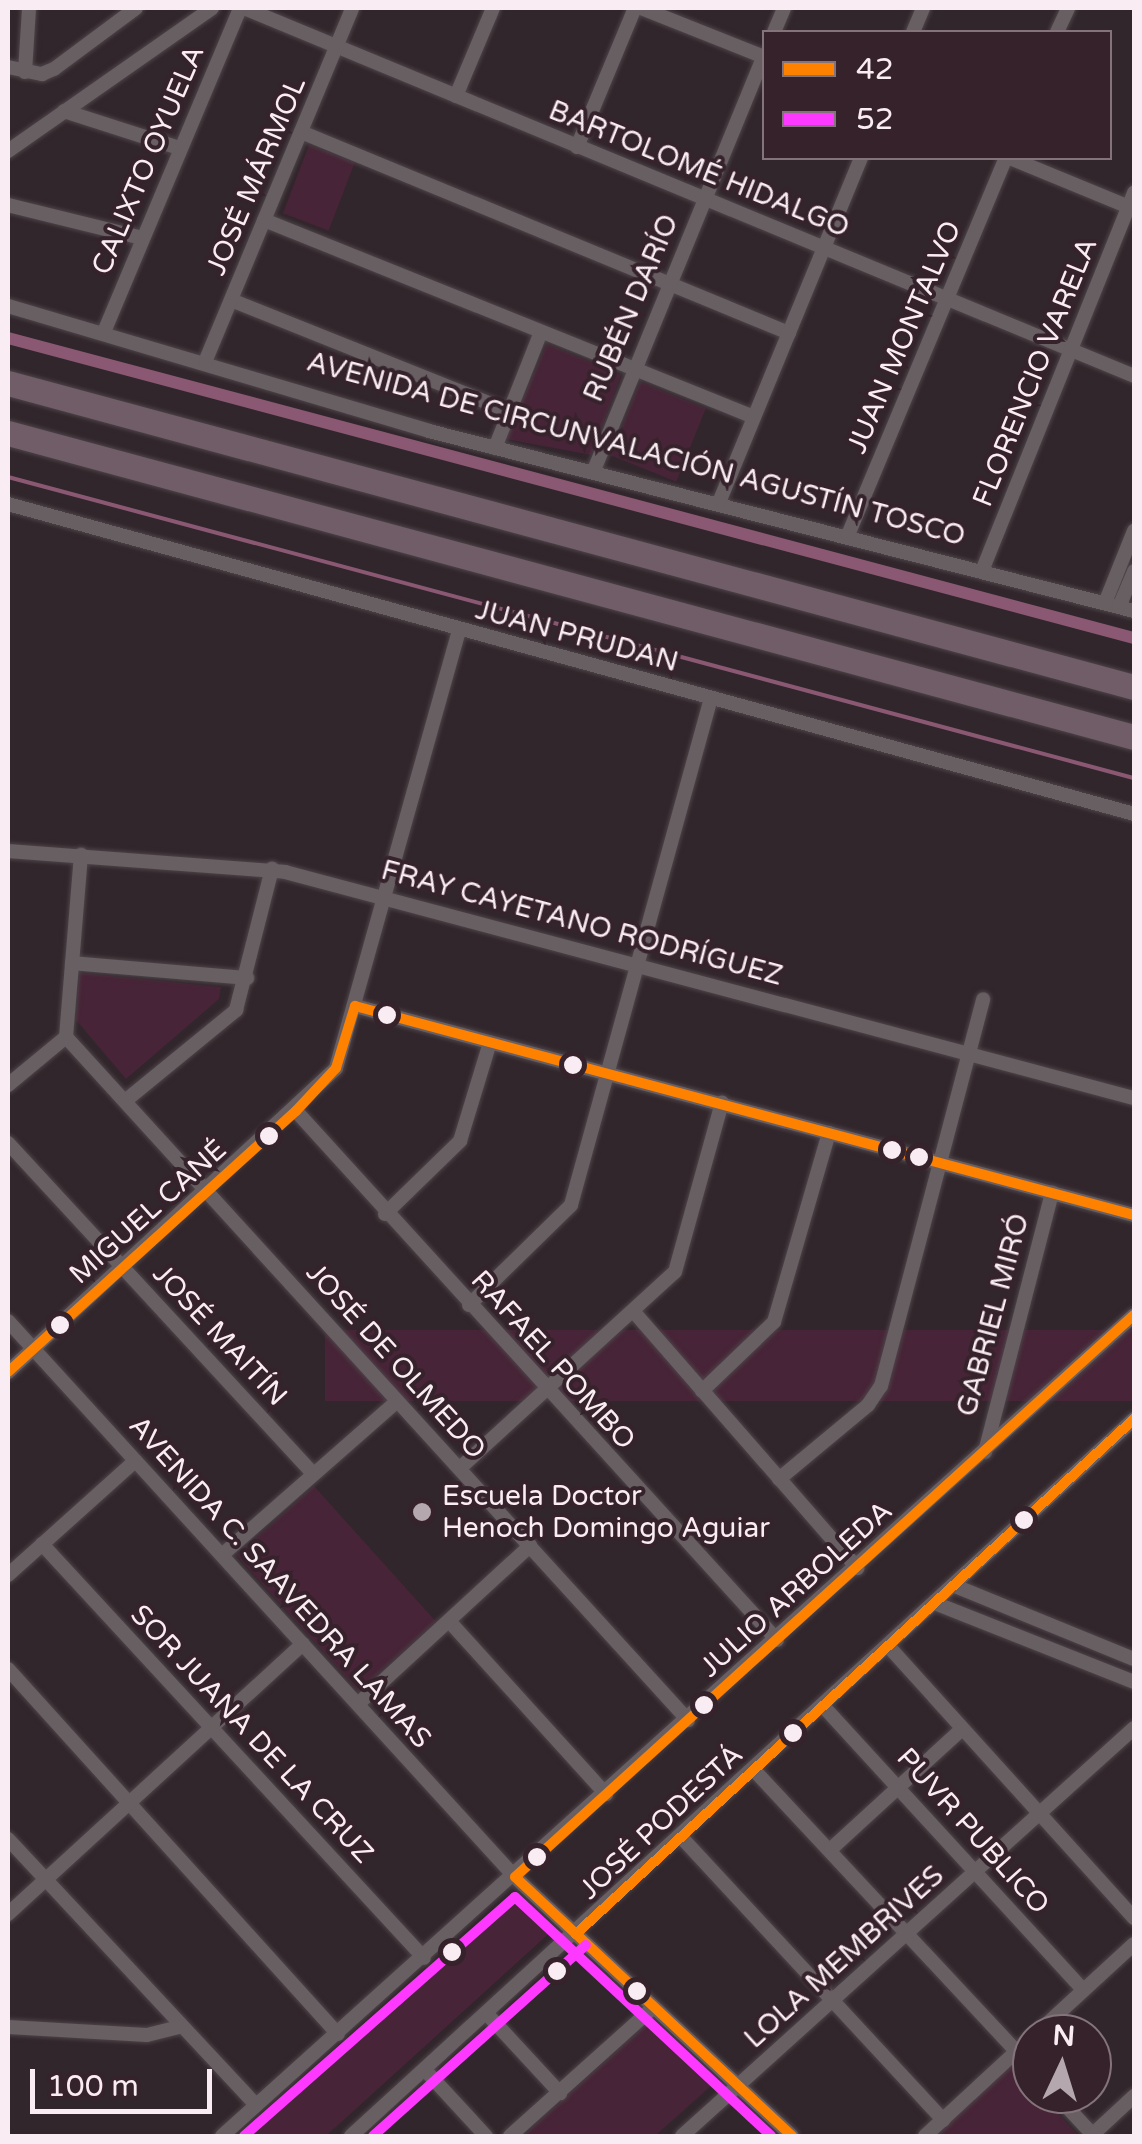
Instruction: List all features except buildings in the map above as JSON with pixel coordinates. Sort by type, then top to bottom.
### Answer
[{"type":"highway","points":[[8,383],[1134,687]]},
{"type":"highway","points":[[8,433],[1134,738]]},
{"type":"street","points":[[25,72],[29,8]]},
{"type":"street","points":[[8,67],[25,72],[54,69],[136,8]]},
{"type":"street","name":"CALIXTO OYUELA","points":[[8,150],[212,8]]},
{"type":"street","name":"CALIXTO OYUELA","points":[[104,332],[179,148],[242,8]]},
{"type":"street","name":"BARTOLOMÉ HIDALGO","points":[[242,8],[1134,376]]},
{"type":"street","name":"JOSÉ MÁRMOL","points":[[204,362],[352,8]]},
{"type":"street","points":[[456,96],[493,8]]},
{"type":"street","points":[[577,147],[638,8],[762,55]]},
{"type":"street","name":"RUBÉN DARÍO","points":[[594,470],[632,368],[762,61]]},
{"type":"street","points":[[64,111],[179,148]]},
{"type":"street","points":[[301,132],[788,334]]},
{"type":"street","points":[[720,500],[860,160]]},
{"type":"street","name":"JUAN MONTALVO","points":[[848,536],[1007,160]]},
{"type":"street","points":[[1014,160],[1133,202]]},
{"type":"street","name":"FLORENCIO VARELA","points":[[982,571],[1133,202]]},
{"type":"street","points":[[8,205],[142,238]]},
{"type":"street","points":[[264,220],[754,418]]},
{"type":"street","points":[[231,300],[508,411]]},
{"type":"street","name":"AVENIDA DE CIRCUNVALACIÓN AGUSTÍN TOSCO","points":[[8,306],[495,448],[720,500],[1119,607]]},
{"type":"street","points":[[495,448],[541,332]]},
{"type":"street","name":"JUAN PRUDAN","points":[[8,504],[1134,814]]},
{"type":"street","points":[[1119,607],[1134,531]]},
{"type":"street","points":[[1119,607],[1134,571]]},
{"type":"street","name":"MIGUEL CANÉ","points":[[8,1372],[296,1111],[341,1060],[460,630]]},
{"type":"street","points":[[469,1305],[566,1214],[711,698]]},
{"type":"street","name":"FRAY CAYETANO RODRÍGUEZ","points":[[8,851],[272,869],[636,962],[1134,1098]]},
{"type":"street","points":[[8,1085],[66,1036],[81,855]]},
{"type":"street","points":[[125,1102],[230,1016],[247,978],[272,869]]},
{"type":"street","points":[[72,964],[247,978]]},
{"type":"street","points":[[779,1479],[877,1396],[983,999]]},
{"type":"street","points":[[355,1006],[1134,1215]]},
{"type":"street","name":"JOSÉ DE OLMEDO","points":[[66,1036],[688,1720]]},
{"type":"street","points":[[385,1214],[460,1141],[490,1042]]},
{"type":"street","points":[[460,1468],[634,1312],[678,1265],[722,1102]]},
{"type":"street","name":"RAFAEL POMBO","points":[[296,1111],[385,1214],[776,1640]]},
{"type":"street","points":[[702,1391],[774,1322],[829,1133]]},
{"type":"street","name":"JOSÉ MAITÍN","points":[[8,1143],[313,1474]]},
{"type":"street","name":"GABRIEL MIRÓ","points":[[986,1452],[1052,1192]]},
{"type":"street","points":[[634,1312],[857,1568]]},
{"type":"street","name":"JULIO ARBOLEDA","points":[[222,2136],[515,1877],[1134,1316]]},
{"type":"street","name":"AVENIDA C. SAAVEDRA LAMAS","points":[[8,1321],[515,1877],[792,2136]]},
{"type":"street","points":[[222,1554],[397,1401]]},
{"type":"street","name":"JOSÉ PODESTÁ","points":[[351,2136],[683,1839],[1134,1418]]},
{"type":"street","points":[[8,1575],[135,1461]]},
{"type":"street","name":"SOR JUANA DE LA CRUZ","points":[[42,1544],[424,1958]]},
{"type":"street","points":[[358,1704],[530,1546]]},
{"type":"street","points":[[955,1586],[1134,1659]]},
{"type":"street","points":[[937,1604],[1134,1682]]},
{"type":"street","points":[[449,1621],[606,1794]]},
{"type":"street","points":[[8,1914],[303,1644]]},
{"type":"street","points":[[890,1648],[1134,1918]]},
{"type":"street","points":[[8,1668],[338,2034]]},
{"type":"street","name":"PUVR PUBLICO","points":[[824,1707],[1083,1990]]},
{"type":"street","name":"LOLA MEMBRIVES","points":[[682,2136],[1134,1728]]},
{"type":"street","points":[[831,1849],[962,1730]]},
{"type":"street","points":[[754,1770],[1012,2047]]},
{"type":"street","points":[[8,1839],[256,2106]]},
{"type":"street","points":[[683,1839],[942,2120]]},
{"type":"street","points":[[1057,2014],[1134,1944]]},
{"type":"street","points":[[510,2136],[654,2007]]},
{"type":"street","points":[[487,2014],[560,2092]]},
{"type":"street","points":[[8,2027],[147,2035],[182,2026]]},
{"type":"street","points":[[924,2136],[1012,2057]]},
{"type":"street","points":[[425,2070],[486,2136]]},
{"type":"street","points":[[1074,2114],[1093,2136],[1134,2096]]},
{"type":"shaded area","points":[[309,145],[355,163],[329,231],[283,213]]},
{"type":"shaded area","points":[[547,344],[621,375],[591,455],[505,439]]},
{"type":"shaded area","points":[[640,382],[706,409],[676,482],[610,455]]},
{"type":"shaded area","points":[[79,973],[221,987],[219,999],[126,1079],[76,1020]]},
{"type":"shaded area","points":[[325,1330],[1134,1330],[1134,1401],[325,1401]]},
{"type":"shaded area","points":[[314,1486],[436,1621],[358,1691],[237,1556]]},
{"type":"shaded area","points":[[512,1893],[553,1930],[326,2136],[237,2136]]},
{"type":"shaded area","points":[[652,2019],[712,2085],[655,2136],[523,2136]]},
{"type":"shaded area","points":[[1012,2065],[1012,2114],[1058,2114],[1077,2134],[935,2136]]},
{"type":"waterway","points":[[8,338],[1134,638]]},
{"type":"waterway","points":[[8,477],[1134,778]]},
{"type":"transit line","name":"42","points":[[355,1006],[1134,1215]]},
{"type":"transit line","name":"42","points":[[8,1372],[296,1111],[336,1068],[355,1006]]},
{"type":"transit line","name":"42","points":[[792,2136],[515,1877],[1134,1315]]},
{"type":"transit line","name":"42","points":[[576,1934],[1134,1419]]},
{"type":"transit line","name":"52","points":[[244,2136],[515,1897],[771,2136]]},
{"type":"transit line","name":"52","points":[[373,2136],[586,1945]]},
{"type":"place","name":"Escuela Doctor Henoch Domingo Aguiar","points":[[422,1512]]}]
